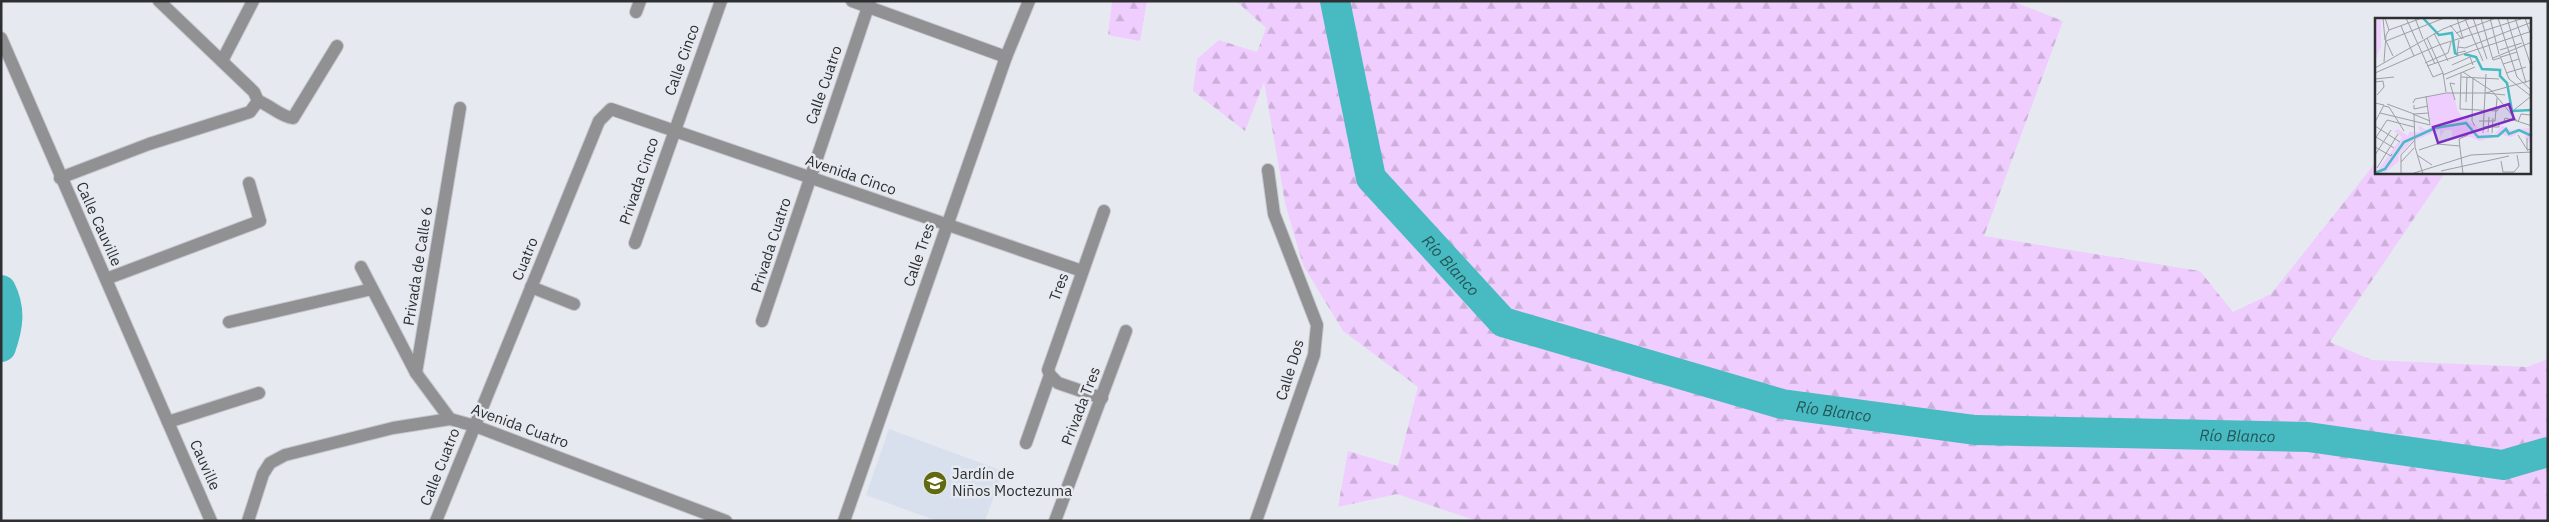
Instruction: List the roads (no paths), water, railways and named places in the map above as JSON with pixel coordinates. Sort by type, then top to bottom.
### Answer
[{"type":"street","points":[[159,1],[254,92],[258,102]]},
{"type":"street","points":[[222,61],[253,1]]},
{"type":"street","name":"Calle Cinco","points":[[674,129],[720,1]]},
{"type":"street","points":[[852,1],[869,4],[1006,57]]},
{"type":"street","name":"Calle Tres","points":[[844,521],[946,224],[1006,57],[1030,1]]},
{"type":"street","name":"Calle Cuatro","points":[[810,179],[869,4]]},
{"type":"street","name":"Calle Cauville","points":[[1,38],[60,178],[168,422]]},
{"type":"street","points":[[258,102],[269,105],[287,117],[293,118],[336,46]]},
{"type":"street","points":[[60,178],[149,144],[250,112],[258,102]]},
{"type":"street","name":"Privada de Calle 6","points":[[416,373],[460,108]]},
{"type":"street","name":"Avenida Cinco","points":[[611,109],[674,129],[810,179],[1082,271]]},
{"type":"street","name":"Cuatro","points":[[475,426],[599,121],[611,109]]},
{"type":"street","name":"Privada Cinco","points":[[635,243],[674,129]]},
{"type":"street","name":"Calle Dos","points":[[1256,521],[1314,355],[1317,338],[1317,325],[1274,214],[1268,170]]},
{"type":"street","name":"Privada Cuatro","points":[[762,321],[810,179]]},
{"type":"street","points":[[106,279],[260,221],[249,183]]},
{"type":"street","name":"Tres","points":[[1050,375],[1048,370],[1060,333],[1104,211]]},
{"type":"street","points":[[361,267],[416,373],[450,419]]},
{"type":"street","points":[[531,287],[574,304]]},
{"type":"street","points":[[229,322],[372,289]]},
{"type":"street","name":"Privada Tres","points":[[1055,521],[1126,331]]},
{"type":"street","points":[[1026,443],[1050,375],[1058,383],[1102,398]]},
{"type":"street","points":[[168,422],[259,393]]},
{"type":"street","name":"Avenida Cuatro","points":[[248,521],[263,474],[270,463],[285,456],[393,428],[450,419],[475,426],[726,521]]},
{"type":"street","name":"Cauville","points":[[168,422],[211,521]]},
{"type":"street","name":"Calle Cuatro","points":[[436,521],[475,426]]},
{"type":"waterway","name":"Río Blanco","points":[[1335,1],[1371,178],[1503,322],[1782,404],[1975,430],[2308,437],[2503,465],[2548,452]]},
{"type":"waterway","points":[[1,290],[7,312],[1,347]]},
{"type":"place","name":"Jardín de Niños Moctezuma","points":[[935,483]]}]
